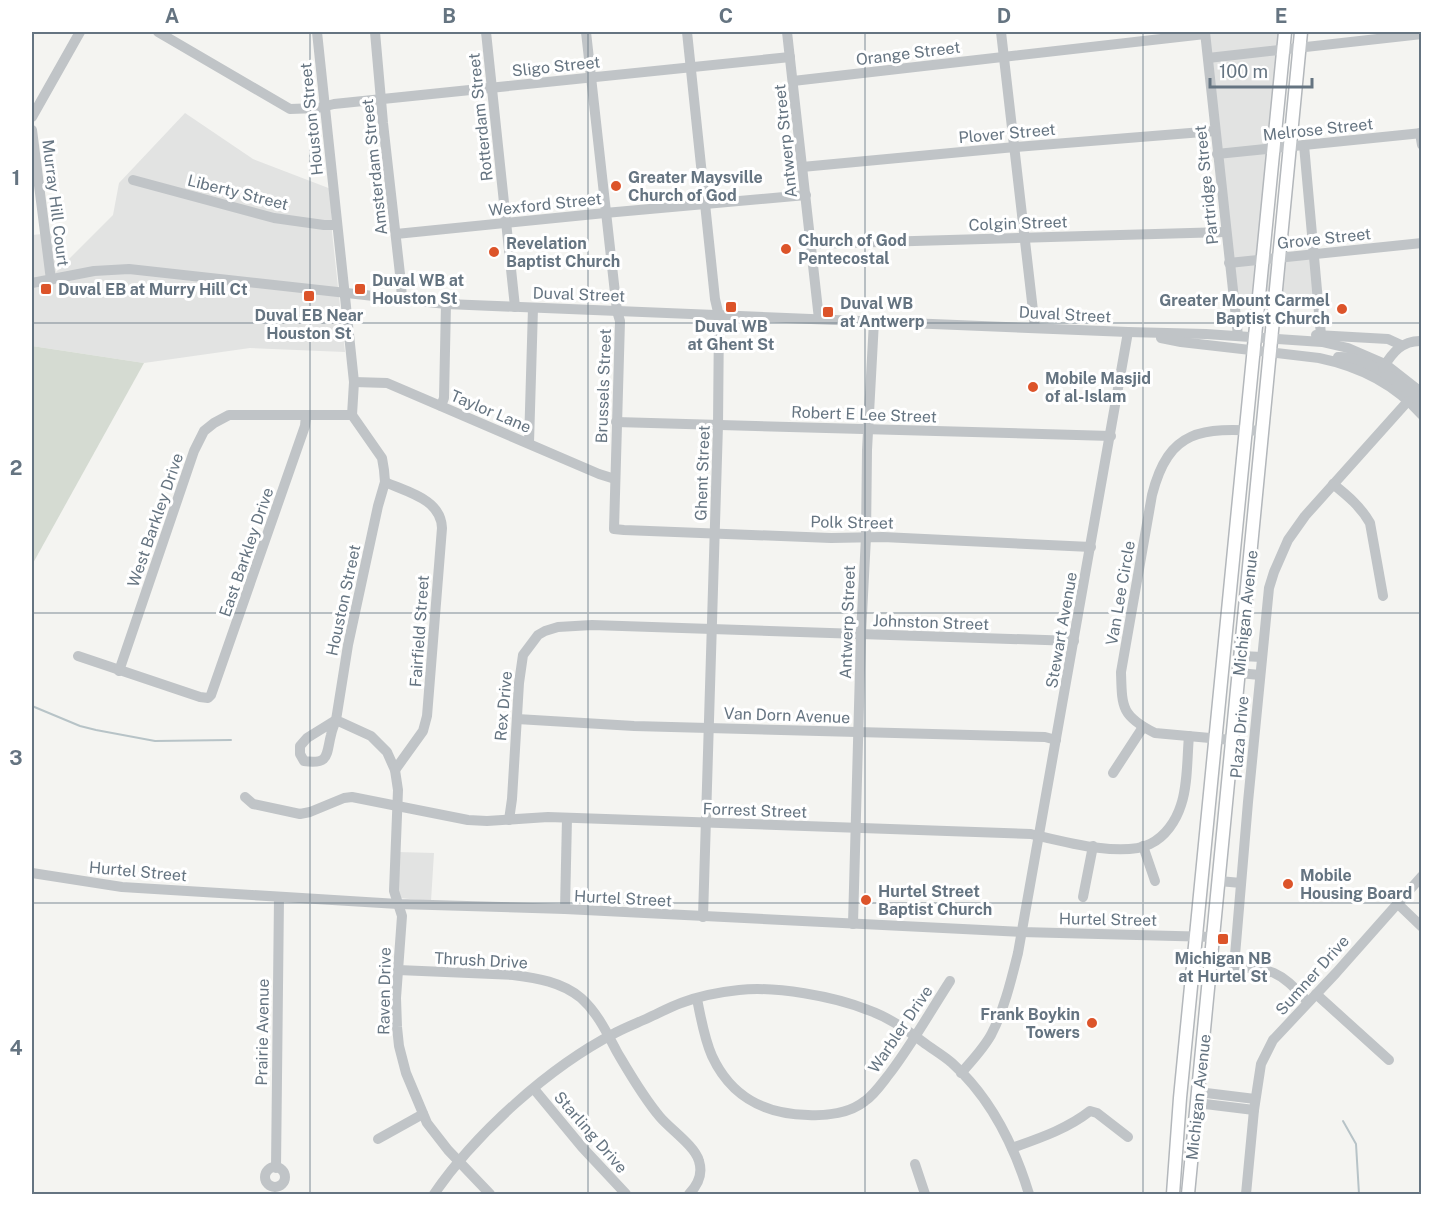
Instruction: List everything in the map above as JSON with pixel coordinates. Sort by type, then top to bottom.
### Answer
[{"type":"main road","name":"Michigan Avenue","points":[[1173,1194],[1180,1098],[1286,32]]},
{"type":"main road","name":"Michigan Avenue","points":[[1188,1194],[1302,32]]},
{"type":"main road","points":[[1268,216],[1283,219]]},
{"type":"street","points":[[32,117],[80,32]]},
{"type":"street","name":"Sligo Street","points":[[158,32],[290,109],[790,57]]},
{"type":"street","name":"Houston Street","points":[[317,32],[354,382],[352,415],[382,458],[385,482],[348,645],[336,720],[371,736],[387,752],[395,770]]},
{"type":"street","name":"Amsterdam Street","points":[[375,32],[402,300]]},
{"type":"street","name":"Rotterdam Street","points":[[486,32],[514,307]]},
{"type":"street","name":"Brussels Street","points":[[586,32],[605,213],[620,321],[614,528]]},
{"type":"street","name":"Ghent Street","points":[[687,32],[715,299],[719,316],[718,424],[703,917]]},
{"type":"street","name":"Antwerp Street","points":[[788,32],[819,319]]},
{"type":"street","points":[[1001,32],[1035,327]]},
{"type":"street","name":"Orange Street","points":[[793,81],[1205,33]]},
{"type":"street","name":"Partridge Street","points":[[1205,33],[1238,336]]},
{"type":"street","points":[[1208,58],[1422,34]]},
{"type":"street","name":"Murray Hill Court","points":[[32,130],[51,280]]},
{"type":"street","name":"Plover Street","points":[[802,167],[1215,130]]},
{"type":"street","points":[[1421,133],[1422,145]]},
{"type":"street","name":"Melrose Street","points":[[1217,154],[1421,133]]},
{"type":"street","points":[[1304,145],[1322,335]]},
{"type":"street","name":"Liberty Street","points":[[133,180],[274,218],[337,225]]},
{"type":"street","name":"Wexford Street","points":[[396,234],[806,195]]},
{"type":"street","name":"Colgin Street","points":[[811,244],[1225,232]]},
{"type":"street","name":"Grove Street","points":[[1229,263],[1422,243]]},
{"type":"street","name":"Duval Street","points":[[32,283],[94,271],[129,269],[447,304],[1206,334],[1298,340],[1322,342],[1348,348],[1422,393]]},
{"type":"street","points":[[441,406],[444,398],[447,304]]},
{"type":"street","points":[[529,444],[533,308]]},
{"type":"street","name":"Antwerp Street","points":[[854,924],[861,634],[874,321]]},
{"type":"street","name":"Duval Street","points":[[1128,332],[1181,342],[1339,362],[1378,379],[1398,392],[1422,415]]},
{"type":"street","name":"Stewart Avenue","points":[[961,1073],[991,1035],[1009,988],[1022,932],[1128,332]]},
{"type":"street","points":[[1298,340],[1302,334],[1388,339],[1401,345]]},
{"type":"street","points":[[1383,368],[1401,345],[1422,340]]},
{"type":"street","points":[[1319,358],[1330,356],[1352,358],[1383,368],[1422,404]]},
{"type":"street","name":"Taylor Lane","points":[[354,382],[387,383],[615,479]]},
{"type":"street","name":"Plaza Drive","points":[[1312,998],[1275,974],[1234,967],[1269,588],[1288,540],[1305,516],[1408,401]]},
{"type":"street","name":"West Barkley Drive","points":[[119,671],[194,451],[204,431],[229,415],[352,415]]},
{"type":"street","name":"East Barkley Drive","points":[[119,671],[200,698],[208,698],[214,691],[305,426],[306,415]]},
{"type":"street","name":"Robert E Lee Street","points":[[616,422],[1111,436]]},
{"type":"street","name":"Van Lee Circle","points":[[1143,727],[1129,717],[1124,709],[1121,672],[1155,482],[1170,452],[1180,442],[1191,436],[1204,432],[1235,429],[1263,430]]},
{"type":"street","name":"Fairfield Street","points":[[385,482],[426,500],[436,509],[442,520],[427,716],[423,731],[395,770]]},
{"type":"street","points":[[1333,484],[1354,501],[1370,523],[1383,596]]},
{"type":"street","name":"Polk Street","points":[[614,528],[1091,547]]},
{"type":"street","name":"Rex Drive","points":[[509,820],[523,655],[538,635],[558,627],[570,625],[643,627]]},
{"type":"street","name":"Johnston Street","points":[[643,627],[1074,641]]},
{"type":"street","points":[[78,656],[119,671]]},
{"type":"street","points":[[1241,656],[1262,657]]},
{"type":"street","points":[[1239,673],[1260,675]]},
{"type":"street","name":"Van Dorn Avenue","points":[[517,719],[634,726],[1045,737],[1056,740]]},
{"type":"street","points":[[1113,773],[1143,727],[1155,733],[1232,740]]},
{"type":"street","name":"Forrest Street","points":[[245,797],[253,804],[300,814],[352,796],[468,820],[548,817],[1031,834],[1068,843],[1129,850],[1149,845],[1160,838],[1177,816],[1184,791],[1189,736]]},
{"type":"street","points":[[395,770],[398,790],[394,891],[398,904]]},
{"type":"street","points":[[565,909],[567,818]]},
{"type":"street","points":[[1083,897],[1093,846]]},
{"type":"street","points":[[1143,846],[1155,881]]},
{"type":"street","name":"Hurtel Street","points":[[32,873],[122,887],[398,904],[565,909],[1022,932],[1214,937]]},
{"type":"street","name":"Sumner Drive","points":[[1246,1194],[1254,1104],[1261,1065],[1273,1040],[1422,876]]},
{"type":"street","points":[[1219,881],[1241,883]]},
{"type":"street","name":"Prairie Avenue","points":[[276,1168],[279,897]]},
{"type":"street","points":[[1397,903],[1422,927]]},
{"type":"street","name":"Raven Drive","points":[[398,904],[402,916],[396,1027],[406,1073],[427,1123],[448,1150],[490,1194]]},
{"type":"street","name":"Thrush Drive","points":[[398,970],[513,975],[547,980],[584,1000],[609,1037]]},
{"type":"street","name":"Warbler Drive","points":[[697,999],[712,1055],[733,1087],[757,1105],[777,1112],[816,1115],[850,1109],[865,1101],[898,1063],[950,981]]},
{"type":"street","points":[[434,1194],[459,1162],[500,1118],[553,1073],[609,1037],[682,1002],[739,990],[763,989],[836,1000],[867,1009],[915,1036],[952,1063],[970,1082],[999,1120],[1021,1168],[1029,1194]]},
{"type":"street","points":[[1312,998],[1389,1060]]},
{"type":"street","points":[[609,1037],[628,1072],[659,1116],[688,1145],[699,1160],[700,1178],[689,1194]]},
{"type":"street","name":"Starling Drive","points":[[534,1089],[582,1147],[626,1194]]},
{"type":"street","points":[[1198,1098],[1254,1104]]},
{"type":"street","points":[[1012,1148],[1068,1126],[1090,1111],[1097,1113],[1128,1137]]},
{"type":"street","points":[[378,1139],[423,1114]]},
{"type":"street","points":[[915,1164],[925,1194]]},
{"type":"shaded area","points":[[1205,32],[1285,32],[1264,259],[1314,255],[1318,295],[1234,305]]},
{"type":"shaded area","points":[[185,113],[253,159],[331,189],[332,232],[345,352],[250,348],[144,363],[32,346],[32,235],[52,233],[56,272],[113,215],[119,183]]},
{"type":"shaded area","points":[[32,346],[144,363],[32,565]]},
{"type":"shaded area","points":[[398,852],[434,853],[431,901],[399,898]]},
{"type":"waterway","points":[[32,706],[80,726],[155,741],[231,740]]},
{"type":"waterway","points":[[1343,1121],[1356,1144],[1359,1194]]},
{"type":"place","name":"Greater Maysville Church of God","points":[[616,186]]},
{"type":"place","name":"Church of God Pentecostal","points":[[786,249]]},
{"type":"place","name":"Revelation Baptist Church","points":[[494,252]]},
{"type":"place","name":"Duval EB at Murry Hill Ct","points":[[46,289]]},
{"type":"place","name":"Duval WB at Houston St","points":[[360,289]]},
{"type":"place","name":"Duval EB Near Houston St","points":[[309,296]]},
{"type":"place","name":"Duval WB at Ghent St","points":[[731,307]]},
{"type":"place","name":"Greater Mount Carmel Baptist Church","points":[[1342,309]]},
{"type":"place","name":"Duval WB at Antwerp","points":[[828,312]]},
{"type":"place","name":"Mobile Masjid of al-Islam","points":[[1033,387]]},
{"type":"place","name":"Mobile Housing Board","points":[[1288,884]]},
{"type":"place","name":"Hurtel Street Baptist Church","points":[[866,900]]},
{"type":"place","name":"Michigan NB at Hurtel St","points":[[1223,939]]},
{"type":"place","name":"Frank Boykin Towers","points":[[1092,1023]]}]
